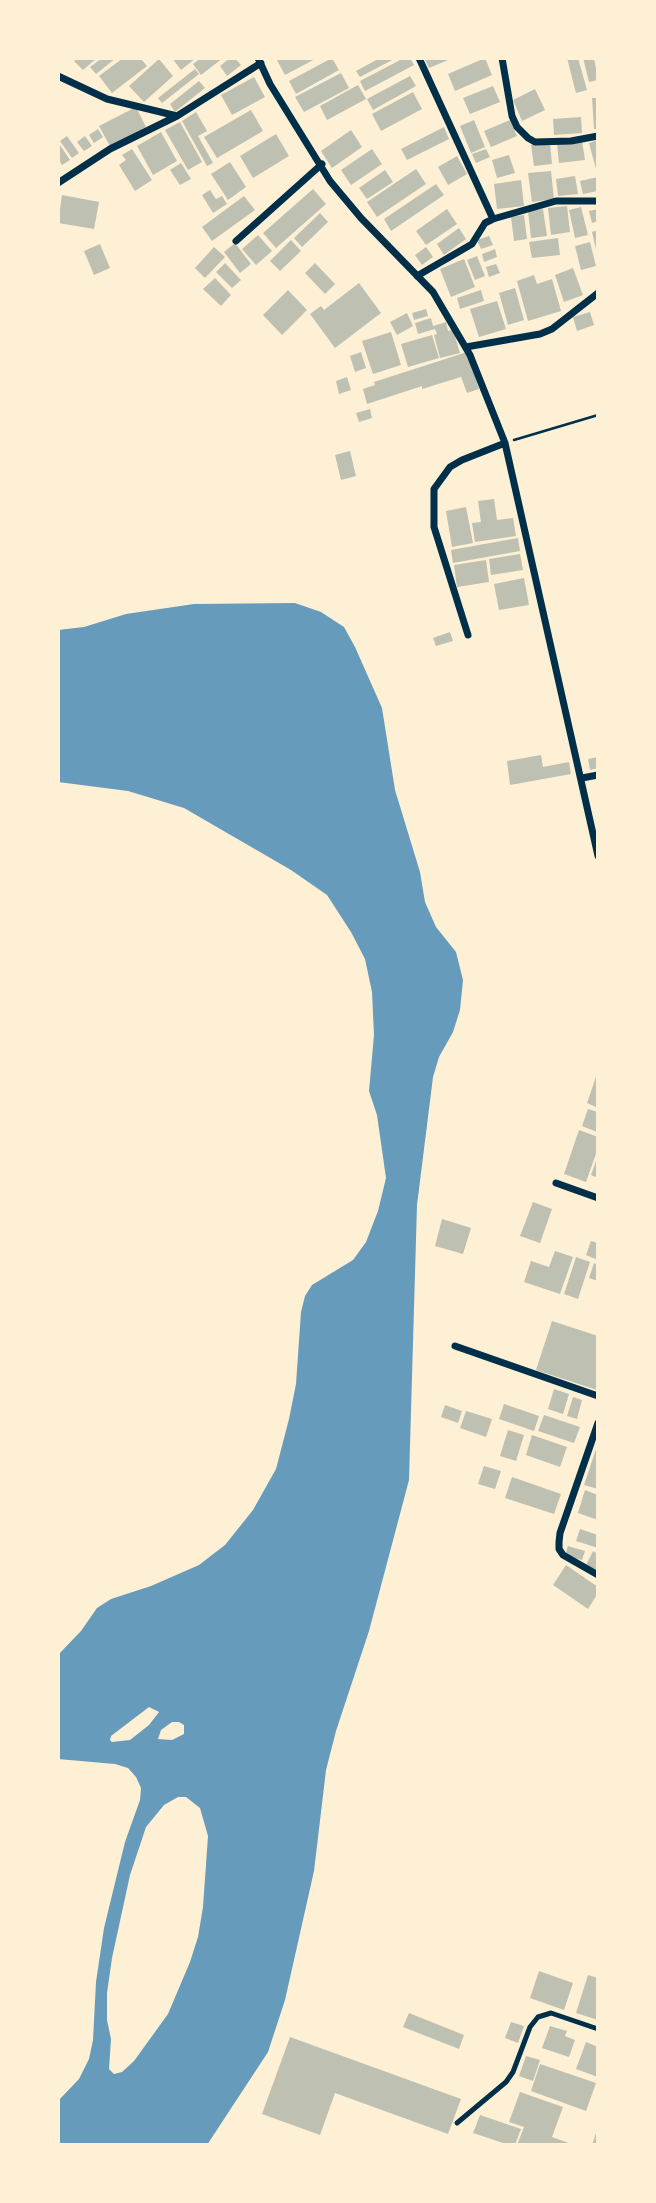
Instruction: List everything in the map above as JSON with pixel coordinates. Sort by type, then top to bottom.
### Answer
[{"type":"street","points":[[419,58],[493,219]]},
{"type":"street","points":[[502,58],[512,116],[528,138],[535,142],[571,141],[598,136]]},
{"type":"street","points":[[58,183],[110,149],[177,116],[260,60],[270,84],[302,138],[322,164],[330,181],[361,218],[432,292],[466,347],[505,443],[598,856]]},
{"type":"street","points":[[58,77],[107,99],[177,116]]},
{"type":"street","points":[[236,241],[322,164]]},
{"type":"street","points":[[417,276],[472,244],[485,223],[493,219],[556,201],[598,201]]},
{"type":"street","points":[[466,347],[552,330],[598,293]]},
{"type":"street","points":[[468,635],[433,527],[434,489],[450,467],[505,443]]},
{"type":"street","points":[[582,778],[598,775]]},
{"type":"street","points":[[556,1183],[598,1198]]},
{"type":"street","points":[[455,1346],[598,1396]]},
{"type":"street","points":[[598,1423],[560,1532],[559,1549],[564,1555],[598,1575]]},
{"type":"lane","points":[[457,2123],[506,2082],[513,2072],[530,2027],[538,2017],[551,2013],[598,2029]]},
{"type":"path","points":[[505,443],[598,415]]},
{"type":"water","points":[[295,603],[321,612],[344,627],[382,708],[395,790],[420,872],[425,902],[436,927],[456,952],[463,980],[460,1010],[433,1077],[417,1205],[409,1480],[369,1631],[326,1770],[314,1871],[285,2000],[268,2052],[207,2145],[58,2145],[58,2101],[79,2079],[89,2059],[104,1928],[141,1788],[128,1768],[115,1764],[58,1759],[58,1655],[81,1631],[97,1608],[111,1599],[151,1586],[199,1565],[225,1545],[253,1510],[276,1469],[289,1419],[296,1384],[301,1312],[305,1296],[312,1285],[353,1260],[366,1242],[378,1211],[386,1178],[377,1115],[369,1091],[374,1035],[372,992],[365,959],[327,895],[291,870],[184,808],[128,791],[58,782],[58,630],[84,627],[126,614],[194,604]],"holes":[[[149,1707],[159,1712],[149,1725],[130,1740],[110,1740],[111,1736]],[[172,1722],[184,1725],[184,1734],[172,1740],[158,1739],[161,1730]],[[178,1797],[186,1797],[200,1808],[208,1836],[198,1937],[168,2014],[134,2061],[122,2072],[114,2074],[109,2069],[111,2039],[107,2020],[107,1993],[112,1958],[130,1875],[146,1827],[164,1805]]]},
{"type":"building","points":[[78,58],[97,58],[83,70],[74,61]]},
{"type":"building","points":[[102,58],[116,58],[96,74],[90,67]]},
{"type":"building","points":[[123,58],[140,58],[147,66],[112,93],[99,76]]},
{"type":"building","points":[[172,58],[196,58],[181,70]]},
{"type":"building","points":[[201,58],[223,58],[201,75],[193,64]]},
{"type":"building","points":[[230,58],[235,58],[241,65],[227,76],[220,66]]},
{"type":"building","points":[[317,58],[285,75],[277,60]]},
{"type":"building","points":[[332,58],[339,70],[296,94],[289,81]]},
{"type":"building","points":[[380,58],[396,58],[360,77],[356,71]]},
{"type":"building","points":[[404,58],[410,58],[414,65],[365,91],[360,81]]},
{"type":"building","points":[[424,58],[453,58],[429,68]]},
{"type":"building","points":[[485,58],[492,75],[455,91],[448,74]]},
{"type":"building","points":[[567,58],[578,58],[587,90],[576,93]]},
{"type":"building","points":[[583,58],[594,58],[598,80],[589,82]]},
{"type":"building","points":[[159,59],[173,76],[144,102],[129,86]]},
{"type":"building","points":[[195,69],[199,74],[162,103],[158,98]]},
{"type":"building","points":[[341,73],[349,88],[304,112],[295,97]]},
{"type":"building","points":[[410,76],[416,86],[373,110],[367,99]]},
{"type":"building","points":[[254,77],[265,97],[232,115],[221,95]]},
{"type":"building","points":[[199,81],[205,88],[175,112],[170,104]]},
{"type":"building","points":[[358,85],[366,99],[327,120],[320,106]]},
{"type":"building","points":[[493,86],[500,102],[470,114],[463,98]]},
{"type":"building","points":[[535,89],[545,110],[522,121],[513,100]]},
{"type":"building","points":[[413,92],[422,109],[381,131],[372,114]]},
{"type":"building","points":[[592,98],[598,98],[598,129],[594,129]]},
{"type":"building","points":[[136,107],[146,127],[110,146],[99,126]]},
{"type":"building","points":[[251,110],[263,131],[217,158],[204,137]]},
{"type":"building","points":[[196,112],[207,131],[198,136],[213,163],[207,166],[182,121]]},
{"type":"building","points":[[581,117],[582,133],[554,135],[553,119]]},
{"type":"building","points":[[474,120],[485,147],[471,153],[460,126]]},
{"type":"building","points":[[510,120],[517,136],[491,147],[484,131]]},
{"type":"building","points":[[180,122],[202,162],[188,170],[165,130]]},
{"type":"building","points":[[444,127],[449,139],[407,160],[401,149]]},
{"type":"building","points":[[98,129],[103,137],[94,143],[89,135]]},
{"type":"building","points":[[351,130],[362,147],[332,168],[321,151]]},
{"type":"building","points":[[161,132],[177,161],[153,175],[137,146]]},
{"type":"building","points":[[276,134],[289,156],[253,178],[240,156]]},
{"type":"building","points":[[67,136],[79,153],[72,158],[60,141]]},
{"type":"building","points":[[85,136],[92,146],[84,151],[77,142]]},
{"type":"building","points":[[598,140],[598,169],[596,169],[589,143]]},
{"type":"building","points":[[582,141],[585,160],[559,163],[557,144]]},
{"type":"building","points":[[58,142],[70,160],[62,165],[58,158]]},
{"type":"building","points":[[550,143],[552,164],[534,166],[531,145]]},
{"type":"building","points":[[132,149],[152,180],[135,191],[119,165],[126,160],[122,155]]},
{"type":"building","points":[[372,149],[382,164],[351,185],[341,170]]},
{"type":"building","points":[[486,149],[490,157],[476,163],[472,154]]},
{"type":"building","points":[[509,155],[515,173],[497,178],[492,160]]},
{"type":"building","points":[[457,156],[467,174],[448,185],[438,167]]},
{"type":"building","points":[[230,162],[246,187],[228,200],[211,174]]},
{"type":"building","points":[[181,163],[191,179],[180,185],[170,170]]},
{"type":"building","points":[[416,169],[426,184],[377,217],[367,202]]},
{"type":"building","points":[[385,170],[393,182],[367,199],[359,188]]},
{"type":"building","points":[[551,171],[554,199],[532,202],[528,173]]},
{"type":"building","points":[[575,176],[578,194],[558,196],[556,179]]},
{"type":"building","points":[[598,177],[598,191],[583,194],[580,181]]},
{"type":"building","points":[[521,180],[524,206],[497,209],[494,184]]},
{"type":"building","points":[[436,184],[444,195],[391,231],[384,219]]},
{"type":"building","points":[[313,189],[326,204],[276,248],[263,233]]},
{"type":"building","points":[[210,190],[216,199],[222,196],[227,204],[213,213],[202,195]]},
{"type":"building","points":[[62,195],[99,202],[94,229],[58,223]]},
{"type":"building","points":[[244,196],[255,210],[212,241],[202,227]]},
{"type":"building","points":[[567,206],[570,232],[551,235],[548,208]]},
{"type":"building","points":[[581,207],[588,235],[575,238],[569,210]]},
{"type":"building","points":[[447,209],[457,224],[426,245],[416,231]]},
{"type":"building","points":[[543,209],[547,236],[531,238],[528,211]]},
{"type":"building","points":[[598,209],[598,221],[592,223],[589,211]]},
{"type":"building","points":[[320,213],[328,222],[302,247],[294,238]]},
{"type":"building","points":[[524,215],[527,239],[514,241],[511,217]]},
{"type":"building","points":[[459,228],[466,239],[444,255],[437,244]]},
{"type":"building","points":[[598,230],[598,254],[597,254],[592,232]]},
{"type":"building","points":[[258,235],[272,251],[256,265],[242,249]]},
{"type":"building","points":[[489,236],[493,245],[481,249],[477,240]]},
{"type":"building","points":[[558,238],[560,255],[532,258],[529,242]]},
{"type":"building","points":[[291,240],[301,251],[280,271],[270,261]]},
{"type":"building","points":[[590,242],[596,266],[581,270],[575,246]]},
{"type":"building","points":[[235,243],[251,264],[240,273],[224,252]]},
{"type":"building","points":[[100,244],[110,268],[94,275],[84,251]]},
{"type":"building","points":[[214,247],[225,257],[205,278],[195,268]]},
{"type":"building","points":[[426,247],[433,257],[422,265],[415,255]]},
{"type":"building","points":[[495,249],[497,257],[484,262],[482,254]]},
{"type":"building","points":[[477,256],[485,276],[475,280],[467,260]]},
{"type":"building","points":[[464,259],[475,287],[451,297],[440,269]]},
{"type":"building","points":[[225,263],[241,280],[232,288],[216,272]]},
{"type":"building","points":[[315,263],[335,284],[325,294],[305,273]]},
{"type":"building","points":[[496,264],[500,273],[489,277],[486,267]]},
{"type":"building","points":[[573,268],[583,295],[564,302],[555,275]]},
{"type":"building","points":[[534,275],[537,284],[552,279],[561,311],[528,321],[517,281]]},
{"type":"building","points":[[215,278],[231,295],[221,306],[203,289]]},
{"type":"building","points":[[359,283],[381,313],[335,348],[310,314],[321,306],[324,310]]},
{"type":"building","points":[[515,288],[524,320],[508,325],[499,293]]},
{"type":"building","points":[[288,290],[307,310],[282,335],[263,315]]},
{"type":"building","points":[[481,290],[484,301],[460,309],[457,298]]},
{"type":"building","points":[[497,301],[506,329],[479,337],[470,309]]},
{"type":"building","points":[[426,309],[428,316],[414,320],[412,313]]},
{"type":"building","points":[[590,312],[594,325],[577,331],[573,317]]},
{"type":"building","points":[[407,313],[413,326],[397,335],[390,322]]},
{"type":"building","points":[[431,318],[433,326],[446,322],[448,331],[453,330],[460,353],[440,358],[435,329],[418,334],[415,323]]},
{"type":"building","points":[[391,332],[401,365],[373,374],[362,341]]},
{"type":"building","points":[[432,335],[439,358],[408,367],[401,344]]},
{"type":"building","points":[[361,352],[366,368],[355,372],[350,356]]},
{"type":"building","points":[[467,352],[479,389],[467,393],[461,377],[422,389],[422,386],[367,404],[363,389],[375,385],[374,382]]},
{"type":"building","points":[[347,377],[351,390],[339,394],[336,381]]},
{"type":"building","points":[[370,409],[372,418],[359,422],[356,413]]},
{"type":"building","points":[[350,451],[356,476],[341,480],[335,455]]},
{"type":"building","points":[[494,499],[497,520],[513,518],[516,536],[475,542],[472,523],[481,522],[478,501]]},
{"type":"building","points":[[466,507],[473,543],[452,547],[446,511]]},
{"type":"building","points":[[518,538],[520,551],[453,563],[451,550]]},
{"type":"building","points":[[520,554],[523,570],[491,575],[489,559]]},
{"type":"building","points":[[486,560],[489,582],[457,587],[454,565]]},
{"type":"building","points":[[524,578],[529,605],[499,610],[494,584]]},
{"type":"building","points":[[450,632],[453,641],[436,646],[433,638]]},
{"type":"building","points":[[541,755],[543,767],[569,762],[571,774],[510,785],[507,761]]},
{"type":"building","points":[[598,757],[598,768],[590,770],[588,759]]},
{"type":"building","points":[[598,1071],[598,1108],[587,1103]]},
{"type":"building","points":[[588,1109],[598,1112],[597,1132],[582,1126]]},
{"type":"building","points":[[579,1130],[598,1137],[598,1148],[586,1182],[564,1174]]},
{"type":"building","points":[[598,1155],[598,1178],[591,1175]]},
{"type":"building","points":[[533,1202],[552,1209],[540,1243],[520,1236]]},
{"type":"building","points":[[442,1219],[471,1228],[463,1254],[435,1246]]},
{"type":"building","points":[[591,1241],[598,1243],[598,1260],[586,1255]]},
{"type":"building","points":[[555,1251],[573,1257],[560,1294],[524,1282],[531,1261],[549,1267]]},
{"type":"building","points":[[576,1257],[590,1262],[578,1299],[564,1294]]},
{"type":"building","points":[[594,1263],[598,1265],[598,1281],[589,1278]]},
{"type":"building","points":[[552,1321],[598,1336],[597,1390],[536,1370]]},
{"type":"building","points":[[554,1389],[569,1394],[563,1414],[548,1409]]},
{"type":"building","points":[[573,1397],[582,1400],[577,1419],[567,1416]]},
{"type":"building","points":[[504,1404],[539,1416],[534,1431],[499,1419]]},
{"type":"building","points":[[445,1405],[462,1411],[458,1423],[441,1417]]},
{"type":"building","points":[[466,1411],[492,1419],[486,1437],[460,1428]]},
{"type":"building","points":[[544,1415],[580,1427],[574,1443],[538,1431]]},
{"type":"building","points":[[508,1430],[524,1435],[516,1461],[500,1456]]},
{"type":"building","points":[[532,1435],[567,1447],[560,1467],[526,1455]]},
{"type":"building","points":[[596,1449],[598,1450],[598,1489],[584,1485]]},
{"type":"building","points":[[484,1466],[501,1471],[495,1489],[478,1484]]},
{"type":"building","points":[[512,1477],[561,1494],[554,1514],[505,1498]]},
{"type":"building","points":[[585,1490],[598,1495],[598,1520],[578,1513]]},
{"type":"building","points":[[580,1529],[598,1535],[598,1548],[576,1541]]},
{"type":"building","points":[[568,1546],[585,1551],[582,1560],[565,1555]]},
{"type":"building","points":[[593,1551],[598,1554],[598,1571],[586,1565]]},
{"type":"building","points":[[566,1565],[598,1587],[598,1593],[588,1609],[553,1585]]},
{"type":"building","points":[[539,1971],[573,1983],[564,2010],[530,1998]]},
{"type":"building","points":[[588,1975],[598,1978],[598,2020],[576,2013]]},
{"type":"building","points":[[409,2013],[464,2035],[459,2049],[403,2027]]},
{"type":"building","points":[[511,2022],[524,2026],[518,2043],[505,2038]]},
{"type":"building","points":[[550,2026],[567,2031],[565,2036],[575,2040],[569,2057],[542,2048]]},
{"type":"building","points":[[290,2037],[461,2099],[448,2134],[335,2093],[320,2135],[262,2114]]},
{"type":"building","points":[[586,2042],[598,2047],[598,2077],[576,2069]]},
{"type":"building","points":[[526,2056],[540,2060],[533,2081],[519,2076]]},
{"type":"building","points":[[540,2064],[596,2083],[586,2111],[531,2091]]},
{"type":"building","points":[[520,2092],[563,2107],[552,2137],[574,2145],[517,2145],[524,2127],[509,2122]]},
{"type":"building","points":[[480,2115],[521,2129],[515,2145],[473,2133]]},
{"type":"building","points":[[598,2127],[598,2145],[592,2145]]}]
